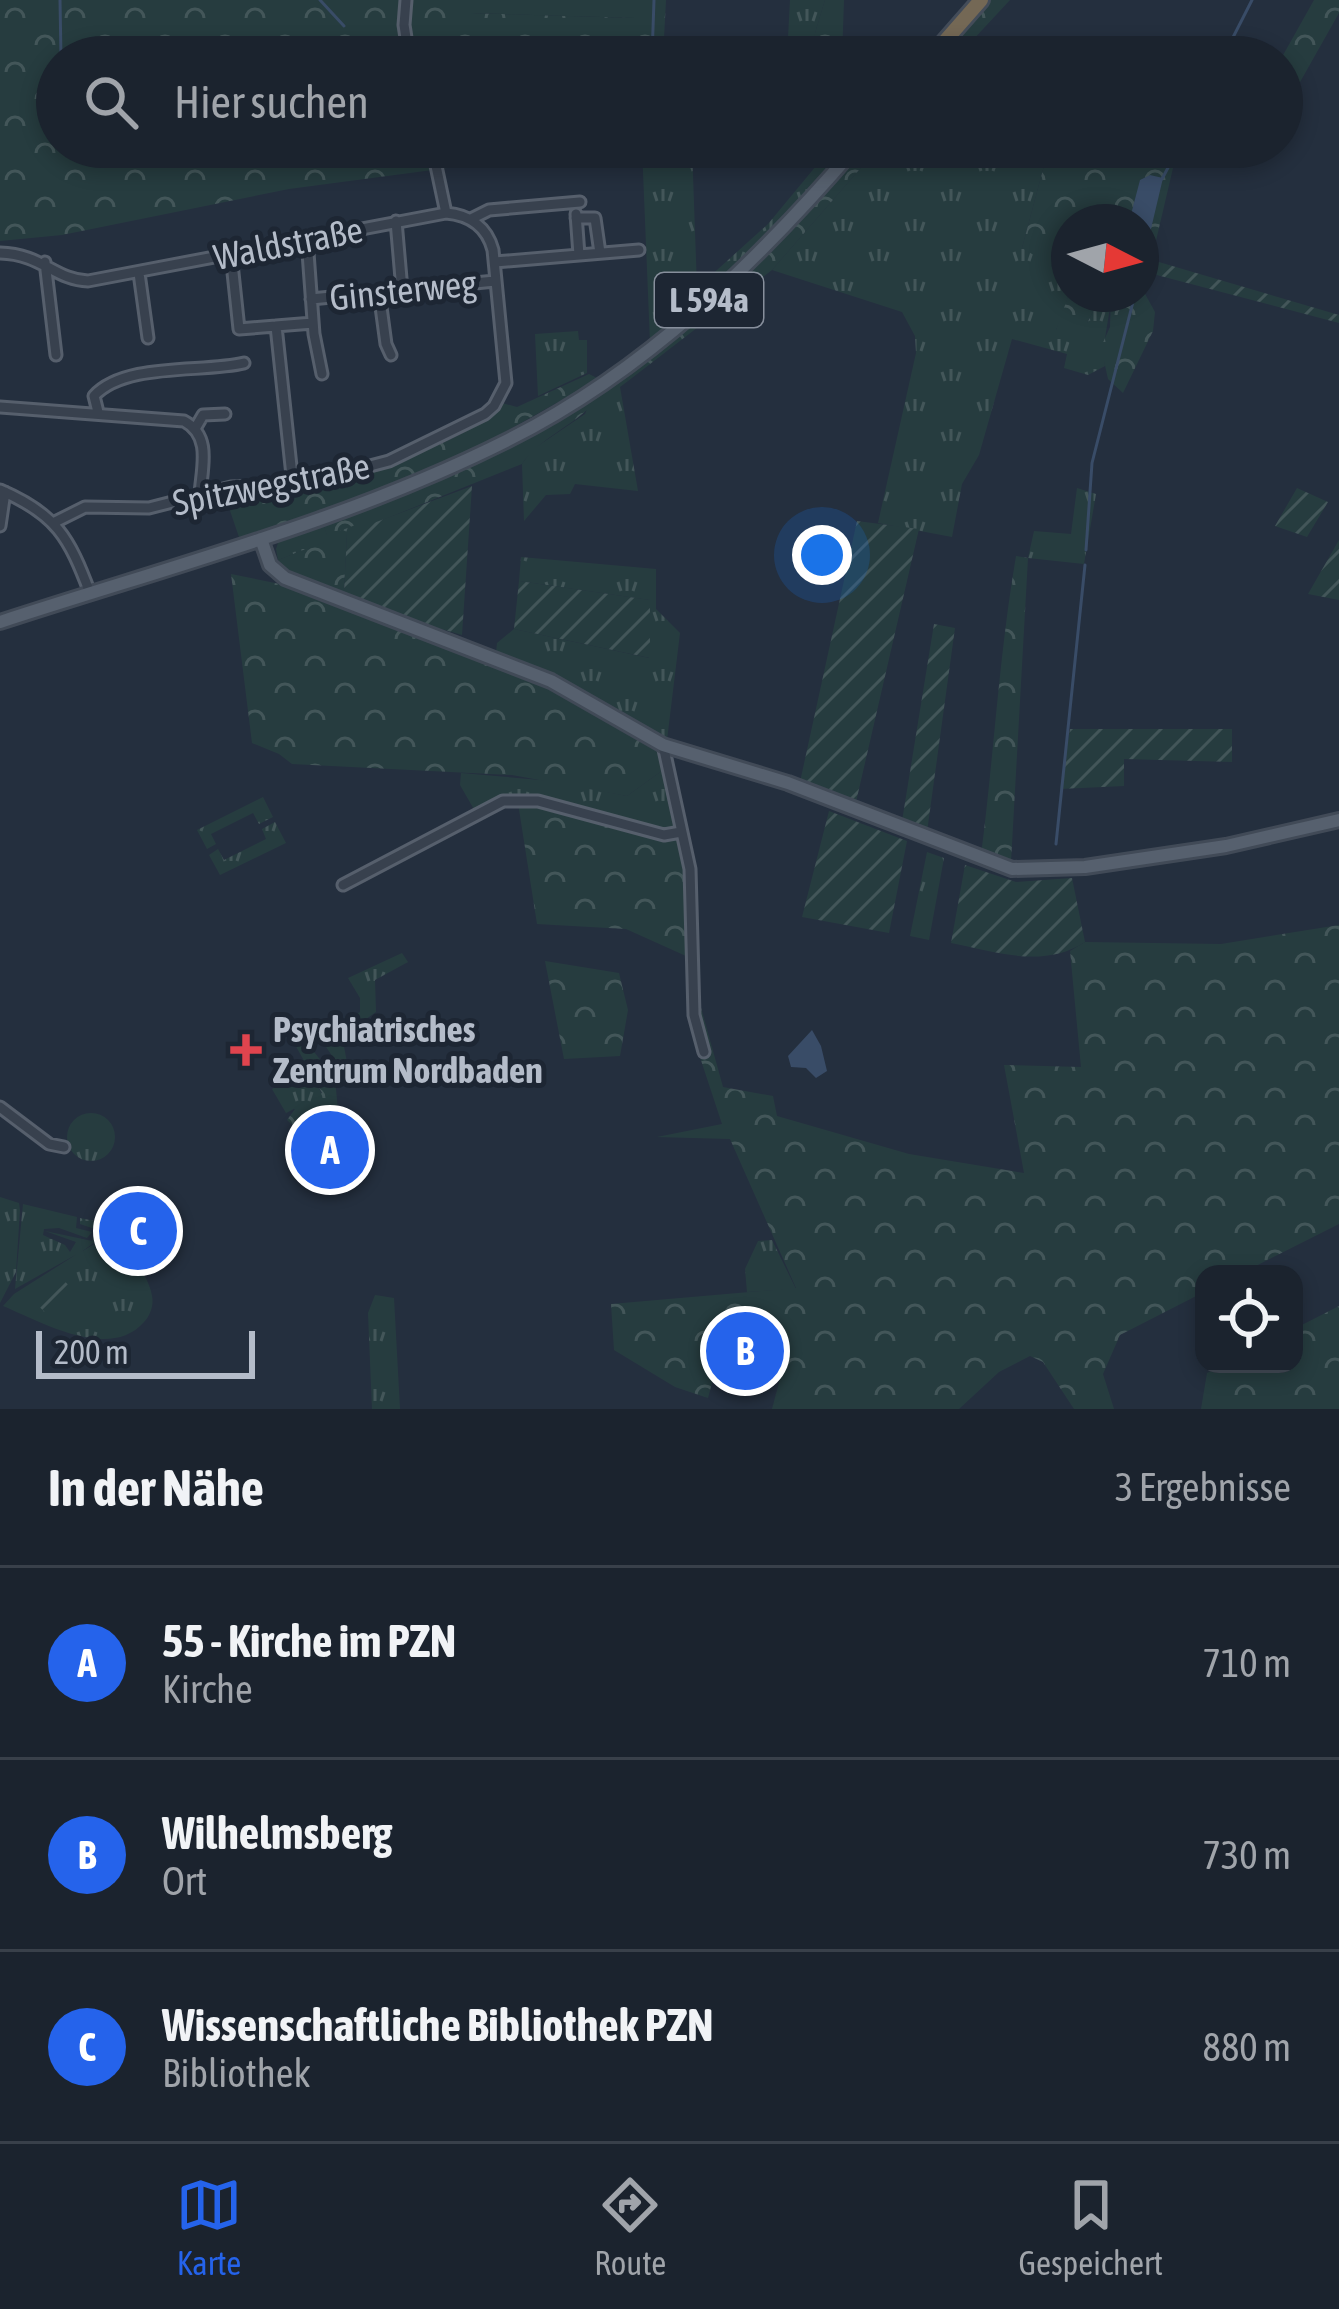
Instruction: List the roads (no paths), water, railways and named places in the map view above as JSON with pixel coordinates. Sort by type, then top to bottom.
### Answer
[{"type":"highway","points":[[949,36],[981,0]]},
{"type":"main road","name":"L 594a","points":[[261,539],[374,499],[537,424],[684,322],[786,227],[838,168]]},
{"type":"main road","points":[[0,622],[261,539],[270,565],[285,578],[551,681],[663,745],[788,783],[1012,869],[1085,867],[1226,846],[1339,820]]},
{"type":"street","points":[[406,0],[409,36]]},
{"type":"street","points":[[437,168],[446,213]]},
{"type":"street","name":"Waldstraße","points":[[0,253],[45,262],[76,281],[140,273],[446,213],[471,219],[489,210],[578,202],[576,218]]},
{"type":"street","points":[[579,255],[576,218],[595,218],[599,253]]},
{"type":"street","name":"Spitzwegstraße","points":[[56,522],[85,507],[132,511],[244,486],[293,485],[388,461],[485,414],[506,383],[491,240],[471,219]]},
{"type":"street","points":[[396,221],[402,290]]},
{"type":"street","points":[[307,238],[310,299],[322,374]]},
{"type":"street","points":[[495,262],[639,250]]},
{"type":"street","points":[[231,254],[239,329],[313,322]]},
{"type":"street","points":[[45,262],[56,355]]},
{"type":"street","points":[[140,273],[148,338]]},
{"type":"street","name":"Ginsterweg","points":[[310,299],[495,280]]},
{"type":"street","points":[[380,292],[391,355]]},
{"type":"street","points":[[276,326],[293,485]]},
{"type":"street","points":[[98,412],[94,396],[104,387],[172,367],[244,364]]},
{"type":"street","points":[[0,406],[184,421],[196,427],[204,445],[200,494]]},
{"type":"street","points":[[196,427],[203,415],[224,414]]},
{"type":"street","points":[[0,526],[3,491],[56,522],[75,550],[90,592]]},
{"type":"street","points":[[663,745],[690,869],[694,1015],[704,1052]]},
{"type":"street","points":[[343,885],[494,804],[525,800],[664,835],[681,832]]},
{"type":"street","points":[[0,1107],[44,1141],[64,1147]]},
{"type":"water","points":[[1150,175],[1163,178],[1157,204],[1134,204],[1140,180]]},
{"type":"water","points":[[812,1030],[827,1071],[816,1078],[806,1068],[791,1067],[788,1056]]},
{"type":"waterway","points":[[60,0],[61,36]]},
{"type":"waterway","points":[[320,0],[344,26]]},
{"type":"waterway","points":[[653,36],[654,0]]},
{"type":"waterway","points":[[1234,36],[1252,0]]},
{"type":"waterway","points":[[1162,179],[1168,168]]},
{"type":"waterway","points":[[1086,550],[1092,463],[1130,312]]},
{"type":"waterway","points":[[1056,844],[1085,565]]},
{"type":"place","name":"Psychiatrisches Zentrum Nordbaden","points":[[246,1050]]},
{"type":"place","name":"55 - Kirche im PZN","points":[[330,1150]]},
{"type":"place","name":"Wissenschaftliche Bibliothek PZN","points":[[138,1231]]},
{"type":"place","name":"Wilhelmsberg","points":[[745,1351]]}]
